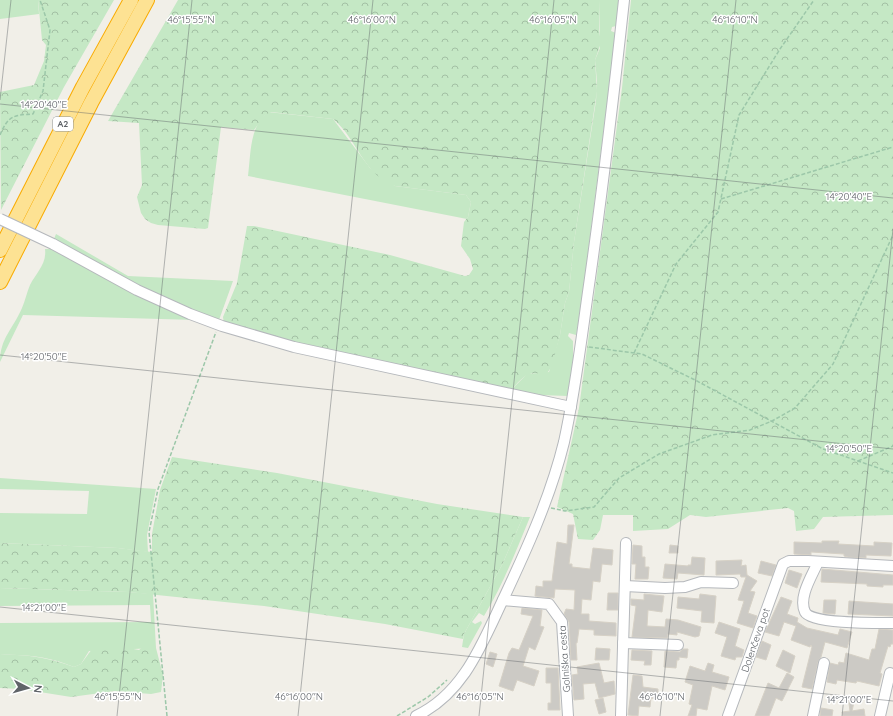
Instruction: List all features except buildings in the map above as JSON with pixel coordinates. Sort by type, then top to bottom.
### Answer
[{"type":"highway","name":"A2","points":[[0,250],[79,94],[131,0]]},
{"type":"highway","name":"A2","points":[[0,282],[91,103],[147,0]]},
{"type":"street","points":[[416,716],[439,703],[467,672],[503,600],[543,507],[564,442],[581,346],[606,162],[624,0]]},
{"type":"street","points":[[0,219],[53,244],[137,290],[218,325],[294,347],[571,407]]},
{"type":"street","points":[[621,716],[626,543]]},
{"type":"street","name":"Dolenčeva pot","points":[[728,716],[783,564],[789,561],[818,562]]},
{"type":"street","points":[[893,566],[818,562],[804,597],[805,611],[807,615],[819,620],[893,623]]},
{"type":"street","points":[[625,586],[665,588],[685,587],[701,582],[733,583]]},
{"type":"street","name":"Golniška cesta","points":[[503,600],[548,604],[562,622],[568,716]]},
{"type":"street","points":[[623,643],[678,646]]},
{"type":"street","points":[[813,716],[824,663]]},
{"type":"street","points":[[880,716],[890,673]]},
{"type":"path","points":[[0,135],[6,122],[16,115],[33,114],[43,91],[50,30],[40,0]]},
{"type":"path","points":[[634,353],[676,264],[718,212],[739,115],[780,49],[814,0]]},
{"type":"path","points":[[721,199],[851,158],[893,147]]},
{"type":"path","points":[[543,507],[565,511],[594,507],[619,478],[659,454],[712,435],[740,433],[772,421],[795,408],[833,364],[893,235]]},
{"type":"path","points":[[167,716],[149,532],[158,488],[218,325]]},
{"type":"path","points":[[581,346],[642,354],[698,381],[823,449],[893,473]]},
{"type":"path","points":[[858,461],[893,446]]},
{"type":"path","points":[[397,716],[428,697],[450,677]]},
{"type":"green space","points":[[0,0],[38,0],[39,14],[0,19]]},
{"type":"green space","points":[[38,0],[114,0],[64,87],[1,210],[0,92],[34,85],[44,61],[46,45],[42,40]]},
{"type":"green space","points":[[178,0],[599,0],[599,30],[601,43],[595,60],[597,91],[574,242],[569,292],[565,303],[560,335],[552,366],[546,375],[535,373],[527,375],[512,389],[375,363],[224,324],[223,317],[237,283],[247,226],[254,226],[390,255],[465,276],[469,275],[473,269],[470,259],[461,246],[464,222],[468,217],[471,202],[466,195],[395,186],[384,181],[375,174],[348,136],[333,119],[271,112],[265,115],[254,130],[221,127],[208,228],[158,225],[145,219],[141,213],[137,197],[142,185],[139,123],[108,121]]},
{"type":"green space","points":[[599,0],[621,0],[616,26],[612,27],[611,31],[616,33],[581,308],[576,335],[569,333],[568,336],[573,341],[573,365],[568,396],[539,395],[512,389],[527,374],[549,372],[560,335],[565,303],[569,292],[574,242],[596,101],[597,81],[595,60],[600,48]]},
{"type":"green space","points":[[631,0],[893,0],[893,515],[823,517],[814,529],[796,531],[794,511],[788,508],[706,517],[690,515],[668,529],[633,531],[633,515],[603,515],[600,530],[593,540],[578,539],[573,514],[557,507],[579,408],[622,88]]},
{"type":"green space","points":[[268,112],[333,119],[370,168],[395,186],[466,195],[471,202],[467,219],[248,176],[254,133],[257,125]]},
{"type":"green space","points":[[56,234],[128,276],[233,281],[219,320],[161,299],[54,239]]},
{"type":"green space","points":[[45,249],[51,249],[195,320],[23,315],[0,362],[2,346],[22,308],[30,285],[43,264]]},
{"type":"green space","points":[[172,457],[277,473],[437,504],[523,517],[502,565],[464,634],[463,639],[385,624],[264,606],[128,592],[0,588],[0,543],[118,548],[152,552],[152,534],[160,490]]},
{"type":"green space","points":[[0,478],[156,489],[147,535],[148,552],[118,548],[0,543],[0,513],[87,514],[89,491],[0,489]]},
{"type":"green space","points":[[523,517],[530,517],[503,580],[484,616],[479,613],[472,622],[475,624],[481,621],[482,623],[468,648],[462,647],[464,634],[502,565]]},
{"type":"green space","points":[[0,588],[153,594],[156,648],[89,651],[81,664],[74,667],[38,657],[0,655],[0,623],[151,622],[150,605],[0,606]]},
{"type":"green space","points":[[145,645],[156,648],[163,675],[161,692],[151,694],[115,691],[71,697],[21,689],[0,688],[0,655],[38,657],[74,667],[81,664],[92,649],[128,648],[139,650]]}]
